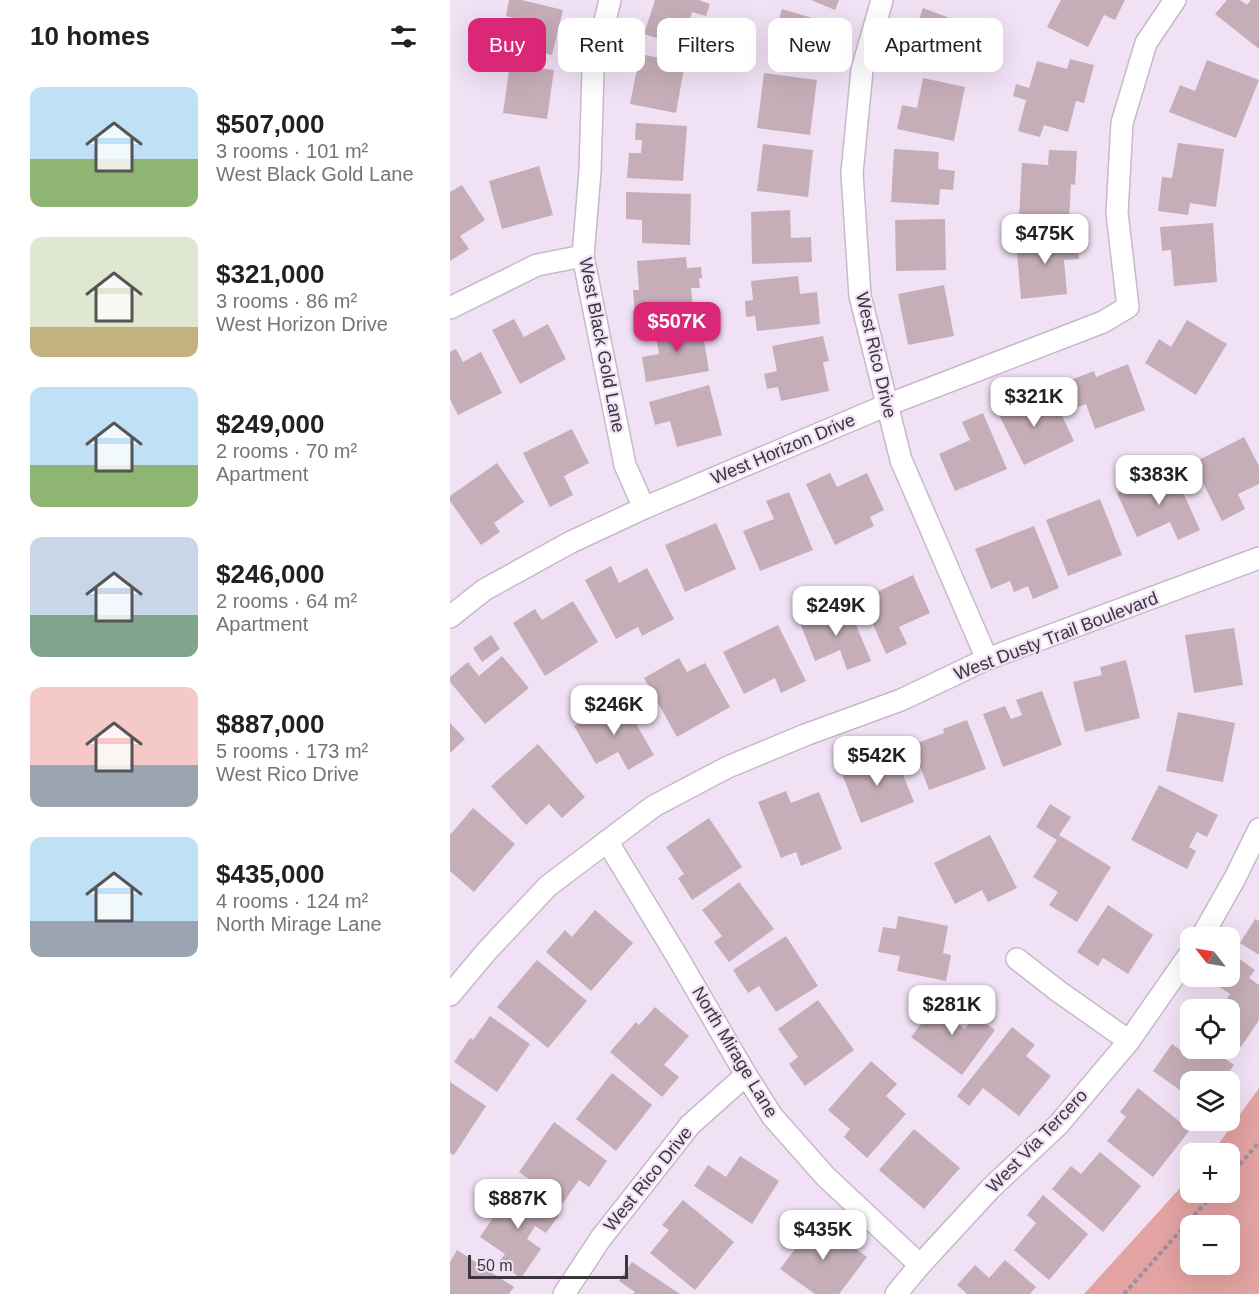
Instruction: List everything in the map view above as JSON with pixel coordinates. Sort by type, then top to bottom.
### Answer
[{"type":"street","name":"West Black Gold Lane","points":[[610,0],[593,71],[590,171],[583,256],[625,465],[644,508]]},
{"type":"street","name":"West Rico Drive","points":[[882,0],[862,70],[852,173],[860,296],[901,460],[987,659]]},
{"type":"street","name":"West Horizon Drive","points":[[450,617],[484,590],[571,542],[644,508],[887,405],[1103,322],[1128,307],[1117,213],[1122,123],[1146,43],[1174,0]]},
{"type":"street","points":[[450,308],[537,265],[583,256]]},
{"type":"street","name":"West Dusty Trail Boulevard","points":[[450,995],[486,952],[549,886],[654,806],[728,766],[901,700],[987,659],[1258,563]]},
{"type":"street","points":[[1207,927],[1259,829]]},
{"type":"street","name":"North Mirage Lane","points":[[607,841],[772,1116],[826,1177],[920,1265]]},
{"type":"street","points":[[1017,959],[1129,1041]]},
{"type":"street","name":"West Via Tercero","points":[[896,1294],[991,1188],[1059,1125],[1129,1041],[1180,968]]},
{"type":"street","name":"West Rico Drive","points":[[564,1294],[601,1238],[690,1125],[746,1075]]},
{"type":"path","points":[[1240,1164],[1259,1142]]},
{"type":"path","points":[[1124,1294],[1205,1203]]},
{"type":"shaded area","points":[[1259,1088],[1259,1294],[1084,1294],[1180,1188],[1180,1203],[1240,1203],[1240,1143],[1219,1143],[1228,1131],[1240,1131],[1240,1114]]},
{"type":"building","points":[[509,0],[522,0],[563,10],[561,18],[558,18],[558,30],[552,55],[546,54],[546,18],[506,16]]},
{"type":"building","points":[[655,0],[699,0],[710,4],[706,16],[692,12],[690,18],[657,18],[657,38],[645,34]]},
{"type":"building","points":[[811,0],[839,0],[835,10]]},
{"type":"building","points":[[1061,0],[1125,0],[1115,20],[1104,15],[1088,47],[1047,27]]},
{"type":"building","points":[[1227,0],[1240,0],[1247,5],[1251,0],[1259,0],[1259,49],[1215,14]]},
{"type":"building","points":[[923,8],[949,18],[919,18]]},
{"type":"building","points":[[782,9],[812,18],[779,18]]},
{"type":"building","points":[[645,55],[657,57],[657,72],[683,72],[676,113],[630,104],[636,72],[645,72]]},
{"type":"building","points":[[1070,59],[1094,65],[1084,103],[1076,101],[1068,132],[1044,125],[1040,137],[1018,131],[1026,100],[1013,96],[1016,84],[1029,88],[1037,61],[1067,69]]},
{"type":"building","points":[[1207,60],[1259,80],[1236,138],[1169,112],[1180,85],[1195,91]]},
{"type":"building","points":[[554,70],[547,119],[503,113],[509,72]]},
{"type":"building","points":[[764,73],[817,80],[810,135],[757,128]]},
{"type":"building","points":[[923,78],[965,87],[954,141],[897,129],[902,105],[917,108]]},
{"type":"building","points":[[636,123],[687,126],[683,181],[627,178],[629,153],[641,153],[642,140],[635,140]]},
{"type":"building","points":[[1178,143],[1224,149],[1216,207],[1190,203],[1188,215],[1158,211],[1162,177],[1172,178]]},
{"type":"building","points":[[763,144],[813,150],[808,197],[757,191]]},
{"type":"building","points":[[894,149],[939,152],[938,169],[955,171],[953,190],[940,189],[939,205],[891,202]]},
{"type":"building","points":[[1049,150],[1077,151],[1075,185],[1071,184],[1069,220],[1019,218],[1022,163],[1048,165]]},
{"type":"building","points":[[539,166],[553,215],[502,229],[489,181]]},
{"type":"building","points":[[462,185],[485,220],[460,236],[469,249],[450,261],[450,192]]},
{"type":"building","points":[[626,192],[691,194],[690,245],[642,243],[642,220],[626,219]]},
{"type":"building","points":[[790,210],[791,238],[811,237],[812,262],[752,264],[751,212]]},
{"type":"building","points":[[945,219],[946,270],[896,271],[895,220]]},
{"type":"building","points":[[1213,223],[1217,282],[1174,286],[1171,250],[1162,251],[1160,227]]},
{"type":"building","points":[[1077,235],[1079,259],[1064,260],[1067,294],[1021,299],[1016,241]]},
{"type":"building","points":[[686,257],[687,268],[701,267],[700,288],[691,288],[693,311],[635,315],[633,290],[639,290],[637,261]]},
{"type":"building","points":[[798,276],[800,294],[817,292],[820,324],[757,331],[755,316],[746,317],[745,301],[753,300],[751,281]]},
{"type":"building","points":[[944,285],[954,336],[908,345],[898,294]]},
{"type":"building","points":[[514,319],[524,337],[548,324],[566,359],[520,384],[492,330]]},
{"type":"building","points":[[1187,320],[1227,344],[1196,395],[1145,363],[1159,339],[1171,347]]},
{"type":"building","points":[[701,322],[709,371],[646,382],[642,357],[659,354],[655,329]]},
{"type":"building","points":[[823,336],[829,361],[823,362],[829,391],[781,401],[778,387],[767,389],[764,374],[777,371],[772,346]]},
{"type":"building","points":[[456,349],[463,362],[481,352],[502,393],[458,415],[450,399],[450,352]]},
{"type":"building","points":[[1128,364],[1145,410],[1095,429],[1086,404],[1073,409],[1063,383],[1094,371],[1096,377]]},
{"type":"building","points":[[709,385],[722,435],[677,447],[670,421],[655,425],[649,402]]},
{"type":"building","points":[[1022,394],[1031,413],[1055,401],[1074,441],[1024,465],[995,407]]},
{"type":"building","points":[[983,413],[1007,469],[955,491],[939,454],[970,440],[962,422]]},
{"type":"building","points":[[572,429],[589,463],[564,476],[573,495],[550,507],[523,453]]},
{"type":"building","points":[[1244,437],[1259,466],[1259,484],[1238,494],[1245,509],[1222,521],[1193,463]]},
{"type":"building","points":[[497,463],[524,502],[494,523],[500,532],[481,545],[450,501],[450,496]]},
{"type":"building","points":[[1172,468],[1200,530],[1178,540],[1170,522],[1137,537],[1117,493]]},
{"type":"building","points":[[830,473],[837,487],[867,473],[884,510],[870,517],[874,526],[835,545],[806,484]]},
{"type":"building","points":[[789,492],[813,550],[760,571],[743,531],[774,519],[766,501]]},
{"type":"building","points":[[1100,499],[1122,555],[1068,576],[1046,520]]},
{"type":"building","points":[[716,523],[736,569],[685,592],[665,545]]},
{"type":"building","points":[[1034,526],[1059,588],[1033,599],[1028,586],[1014,592],[1010,581],[991,589],[975,549]]},
{"type":"building","points":[[611,566],[619,583],[647,568],[674,619],[642,636],[638,627],[616,639],[585,580]]},
{"type":"building","points":[[913,575],[930,613],[899,627],[907,644],[886,654],[862,599]]},
{"type":"building","points":[[573,601],[598,642],[545,676],[513,623],[535,609],[542,620]]},
{"type":"building","points":[[847,603],[871,661],[847,670],[840,650],[815,661],[800,623]]},
{"type":"building","points":[[778,625],[806,681],[781,693],[775,678],[744,694],[723,652]]},
{"type":"building","points":[[1234,628],[1243,685],[1194,693],[1185,635]]},
{"type":"building","points":[[491,635],[500,649],[482,662],[473,648]]},
{"type":"building","points":[[502,656],[529,688],[485,724],[450,682],[450,677],[468,662],[479,676]]},
{"type":"building","points":[[679,658],[687,672],[705,663],[730,707],[677,737],[644,678]]},
{"type":"building","points":[[1126,660],[1140,718],[1085,732],[1073,682],[1102,675],[1100,667]]},
{"type":"building","points":[[1042,691],[1062,745],[1003,767],[983,714],[1005,706],[1011,719],[1022,715],[1016,700]]},
{"type":"building","points":[[622,699],[654,755],[628,770],[618,752],[596,764],[574,726]]},
{"type":"building","points":[[1178,712],[1235,723],[1223,782],[1166,771]]},
{"type":"building","points":[[967,720],[986,769],[929,790],[912,745],[944,733],[943,729]]},
{"type":"building","points":[[450,723],[465,739],[450,753]]},
{"type":"building","points":[[538,744],[585,797],[562,818],[549,804],[526,825],[491,786]]},
{"type":"building","points":[[893,750],[914,802],[861,823],[841,771]]},
{"type":"building","points":[[1159,785],[1218,815],[1207,837],[1197,832],[1189,847],[1196,851],[1187,869],[1131,840]]},
{"type":"building","points":[[786,791],[791,803],[819,792],[842,849],[801,866],[796,852],[781,858],[758,802]]},
{"type":"building","points":[[1050,804],[1071,817],[1059,835],[1111,867],[1077,922],[1049,905],[1058,892],[1033,877],[1057,840],[1036,827]]},
{"type":"building","points":[[473,808],[515,844],[474,892],[450,871],[450,835]]},
{"type":"building","points":[[709,818],[742,867],[692,900],[678,878],[684,874],[666,847]]},
{"type":"building","points":[[990,835],[1017,888],[988,902],[982,890],[955,904],[934,863]]},
{"type":"building","points":[[739,882],[774,929],[729,962],[714,942],[722,936],[702,910]]},
{"type":"building","points":[[1108,905],[1153,935],[1128,974],[1103,958],[1098,966],[1077,952]]},
{"type":"building","points":[[595,910],[633,943],[591,991],[546,952],[565,930],[572,937]]},
{"type":"building","points":[[898,916],[948,926],[943,953],[951,955],[946,981],[897,971],[900,956],[878,952],[883,927],[896,929]]},
{"type":"building","points":[[1255,919],[1259,921],[1259,955],[1240,943]]},
{"type":"building","points":[[786,936],[818,986],[776,1012],[759,986],[748,993],[733,970]]},
{"type":"building","points":[[1240,959],[1255,970],[1249,978],[1259,985],[1259,1020],[1241,1047],[1240,999],[1226,999],[1230,994],[1220,987],[1240,987]]},
{"type":"building","points":[[537,960],[587,1001],[548,1048],[497,1007]]},
{"type":"building","points":[[943,996],[960,1009],[952,1020],[965,1029],[975,1015],[995,1030],[962,1075],[911,1037]]},
{"type":"building","points":[[818,1000],[854,1050],[805,1086],[789,1064],[798,1057],[778,1029]]},
{"type":"building","points":[[655,1007],[689,1036],[664,1065],[679,1077],[662,1097],[610,1052],[636,1022],[639,1025]]},
{"type":"building","points":[[490,1016],[530,1044],[497,1092],[454,1062],[470,1038],[473,1040]]},
{"type":"building","points":[[1012,1027],[1035,1045],[1026,1056],[1051,1076],[1019,1116],[983,1088],[969,1106],[957,1096]]},
{"type":"building","points":[[1172,1044],[1180,1050],[1180,1059],[1226,1059],[1234,1065],[1230,1071],[1180,1071],[1180,1090],[1153,1071]]},
{"type":"building","points":[[871,1061],[897,1084],[886,1096],[906,1114],[867,1158],[844,1137],[850,1129],[828,1110]]},
{"type":"building","points":[[612,1073],[652,1105],[616,1151],[576,1119]]},
{"type":"building","points":[[450,1082],[486,1106],[454,1155],[450,1153]]},
{"type":"building","points":[[1138,1088],[1180,1122],[1180,1131],[1189,1131],[1153,1177],[1107,1141],[1126,1117],[1120,1112]]},
{"type":"building","points":[[554,1122],[607,1161],[589,1187],[579,1180],[563,1203],[519,1172]]},
{"type":"building","points":[[914,1129],[960,1168],[924,1209],[879,1170]]},
{"type":"building","points":[[1100,1152],[1141,1186],[1103,1232],[1052,1189],[1071,1166],[1081,1174]]},
{"type":"building","points":[[740,1156],[779,1181],[752,1224],[694,1186],[708,1165],[726,1177]]},
{"type":"building","points":[[515,1185],[559,1215],[546,1233],[535,1226],[527,1239],[541,1249],[521,1278],[498,1263],[505,1254],[480,1237]]},
{"type":"building","points":[[1043,1195],[1088,1234],[1049,1280],[1014,1250],[1036,1223],[1027,1215]]},
{"type":"building","points":[[683,1200],[734,1242],[695,1290],[650,1253],[669,1230],[662,1225]]},
{"type":"building","points":[[817,1220],[867,1257],[839,1294],[815,1294],[780,1269]]},
{"type":"building","points":[[457,1250],[514,1287],[509,1294],[450,1294],[450,1262]]},
{"type":"building","points":[[1005,1260],[1036,1287],[1030,1294],[967,1294],[957,1285],[975,1265],[989,1278]]},
{"type":"building","points":[[632,1262],[680,1294],[633,1294],[635,1292],[619,1281]]}]
